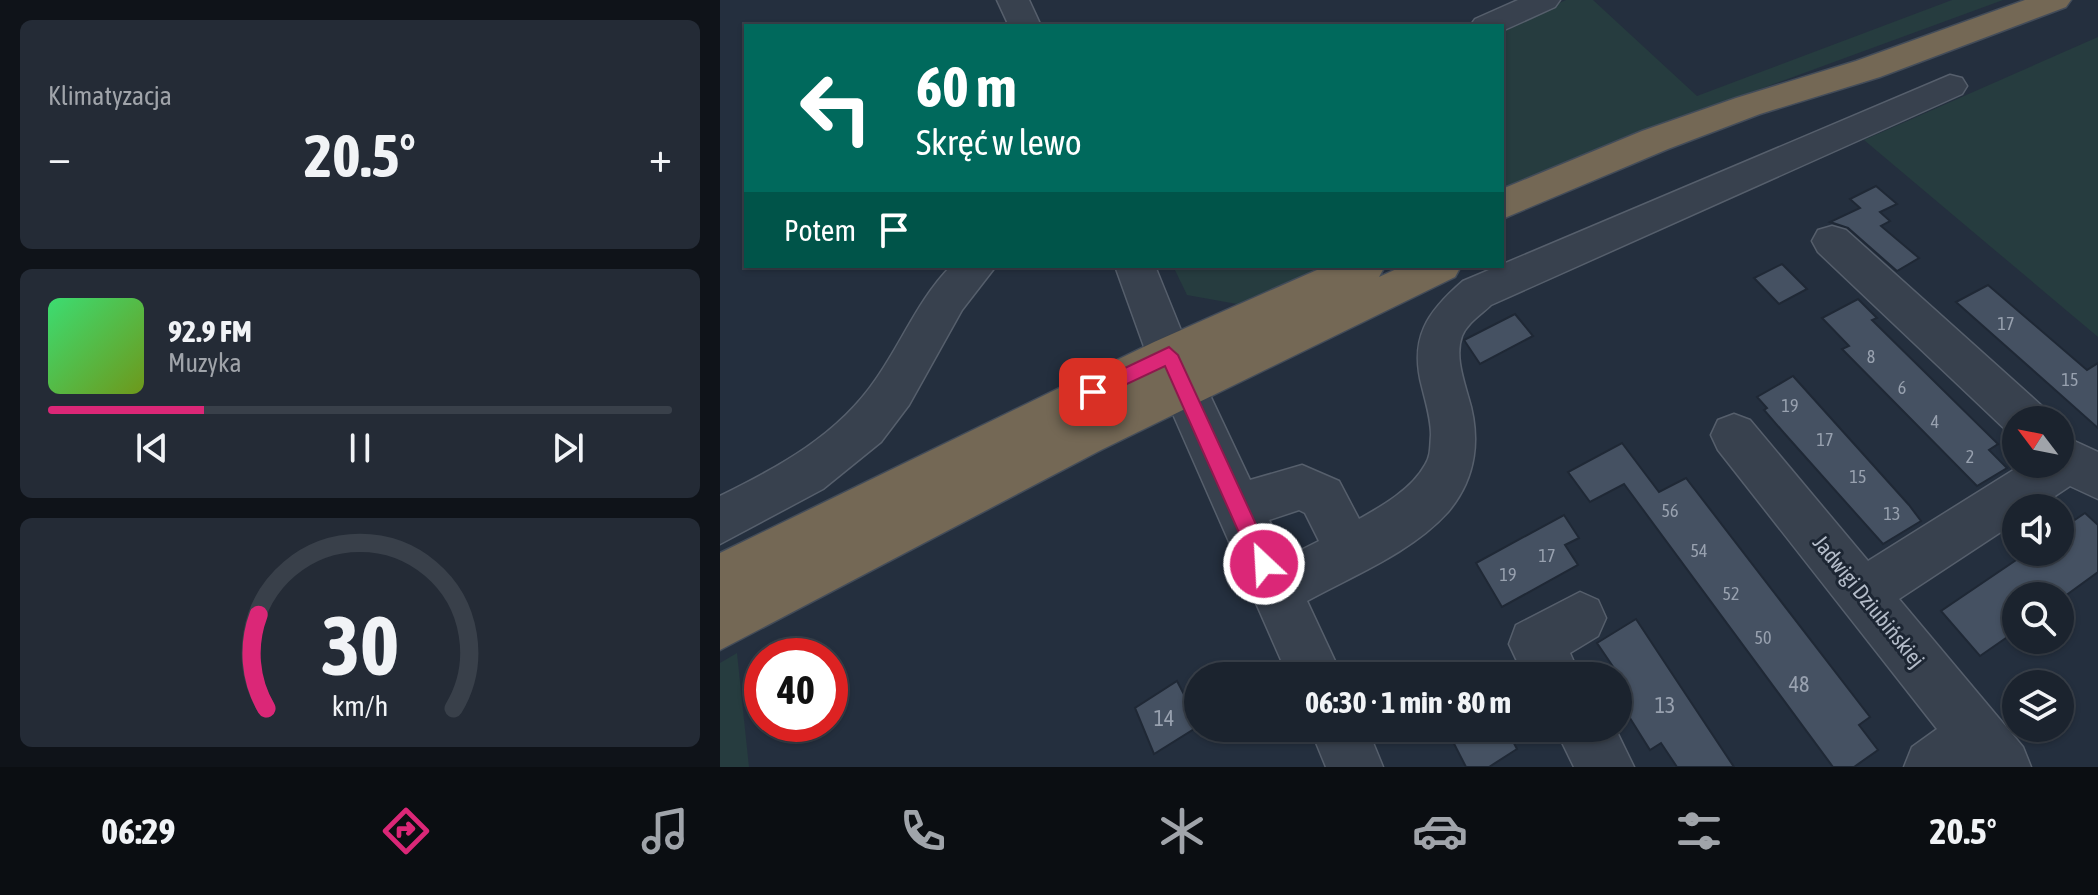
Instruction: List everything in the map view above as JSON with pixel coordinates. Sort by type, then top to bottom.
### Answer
[{"type":"highway","points":[[1504,204],[1655,140],[1748,106],[1868,69],[2055,0]]},
{"type":"highway","points":[[1504,237],[1764,122],[1868,69]]},
{"type":"highway","points":[[720,624],[983,487],[1176,371],[1361,268]]},
{"type":"highway","points":[[720,579],[1176,371],[1436,268]]},
{"type":"street","points":[[1013,0],[1024,24]]},
{"type":"street","points":[[1490,24],[1544,0]]},
{"type":"street","points":[[1276,590],[1394,526],[1432,496],[1444,478],[1452,459],[1454,439],[1453,423],[1437,362],[1436,340],[1459,305],[1477,293],[1950,86]]},
{"type":"street","points":[[1832,241],[2011,406]]},
{"type":"street","points":[[720,521],[809,472],[857,434],[880,411],[949,297],[974,268]]},
{"type":"street","points":[[1136,268],[1176,371],[1309,662]]},
{"type":"street","name":"Jadwigi Dziubińskiej","points":[[1734,435],[1990,751]]},
{"type":"street","points":[[1863,593],[2076,463]]},
{"type":"street","points":[[1239,512],[1262,498],[1302,487],[1322,497],[1349,550]]},
{"type":"street","points":[[1545,662],[1535,644],[1580,618]]},
{"type":"street","points":[[1344,742],[1355,767]]},
{"type":"street","points":[[1591,742],[1606,767]]},
{"type":"street","points":[[1932,767],[1990,751]]},
{"type":"green space","points":[[1566,0],[1593,0],[1697,96],[1952,0],[2003,0],[1629,137],[1504,193],[1504,27]]},
{"type":"green space","points":[[2098,37],[2098,337],[1864,140]]},
{"type":"green space","points":[[1174,268],[1334,268],[1248,306],[1187,295]]},
{"type":"green space","points":[[737,653],[749,767],[720,767],[720,663]]},
{"type":"building","points":[[1876,186],[1897,204],[1880,212],[1890,221],[1881,226],[1919,258],[1897,271],[1848,228],[1830,222],[1860,208],[1850,199]]},
{"type":"building","points":[[1782,264],[1807,289],[1779,304],[1754,278]]},
{"type":"building","points":[[1988,285],[2087,370],[2098,363],[2098,428],[2074,406],[1956,302]]},
{"type":"building","points":[[1858,299],[1877,318],[1872,320],[1998,444],[1989,450],[2002,463],[2002,471],[1977,486],[1842,349],[1849,346],[1822,318]]},
{"type":"building","points":[[1515,314],[1533,336],[1480,364],[1464,340]]},
{"type":"building","points":[[1793,376],[1921,521],[1883,544],[1784,433],[1757,397]]},
{"type":"building","points":[[1622,443],[1659,492],[1686,478],[1870,717],[1859,725],[1878,750],[1854,767],[1833,767],[1624,484],[1590,502],[1568,472]]},
{"type":"building","points":[[2085,513],[2098,525],[2098,572],[2074,589],[2074,582],[2002,582],[2002,641],[1980,656],[1941,611],[2007,566],[2074,566],[2074,520]]},
{"type":"building","points":[[1564,515],[1579,538],[1565,545],[1578,565],[1502,607],[1476,563]]},
{"type":"building","points":[[1636,619],[1734,767],[1677,767],[1661,743],[1650,750],[1632,721],[1632,662],[1610,662],[1597,643]]},
{"type":"building","points":[[1177,681],[1184,694],[1184,735],[1154,754],[1135,708]]},
{"type":"building","points":[[1453,742],[1513,742],[1517,749],[1489,767],[1466,767]]},
{"type":"route","points":[[1093,392],[1169,355],[1264,564]]}]
